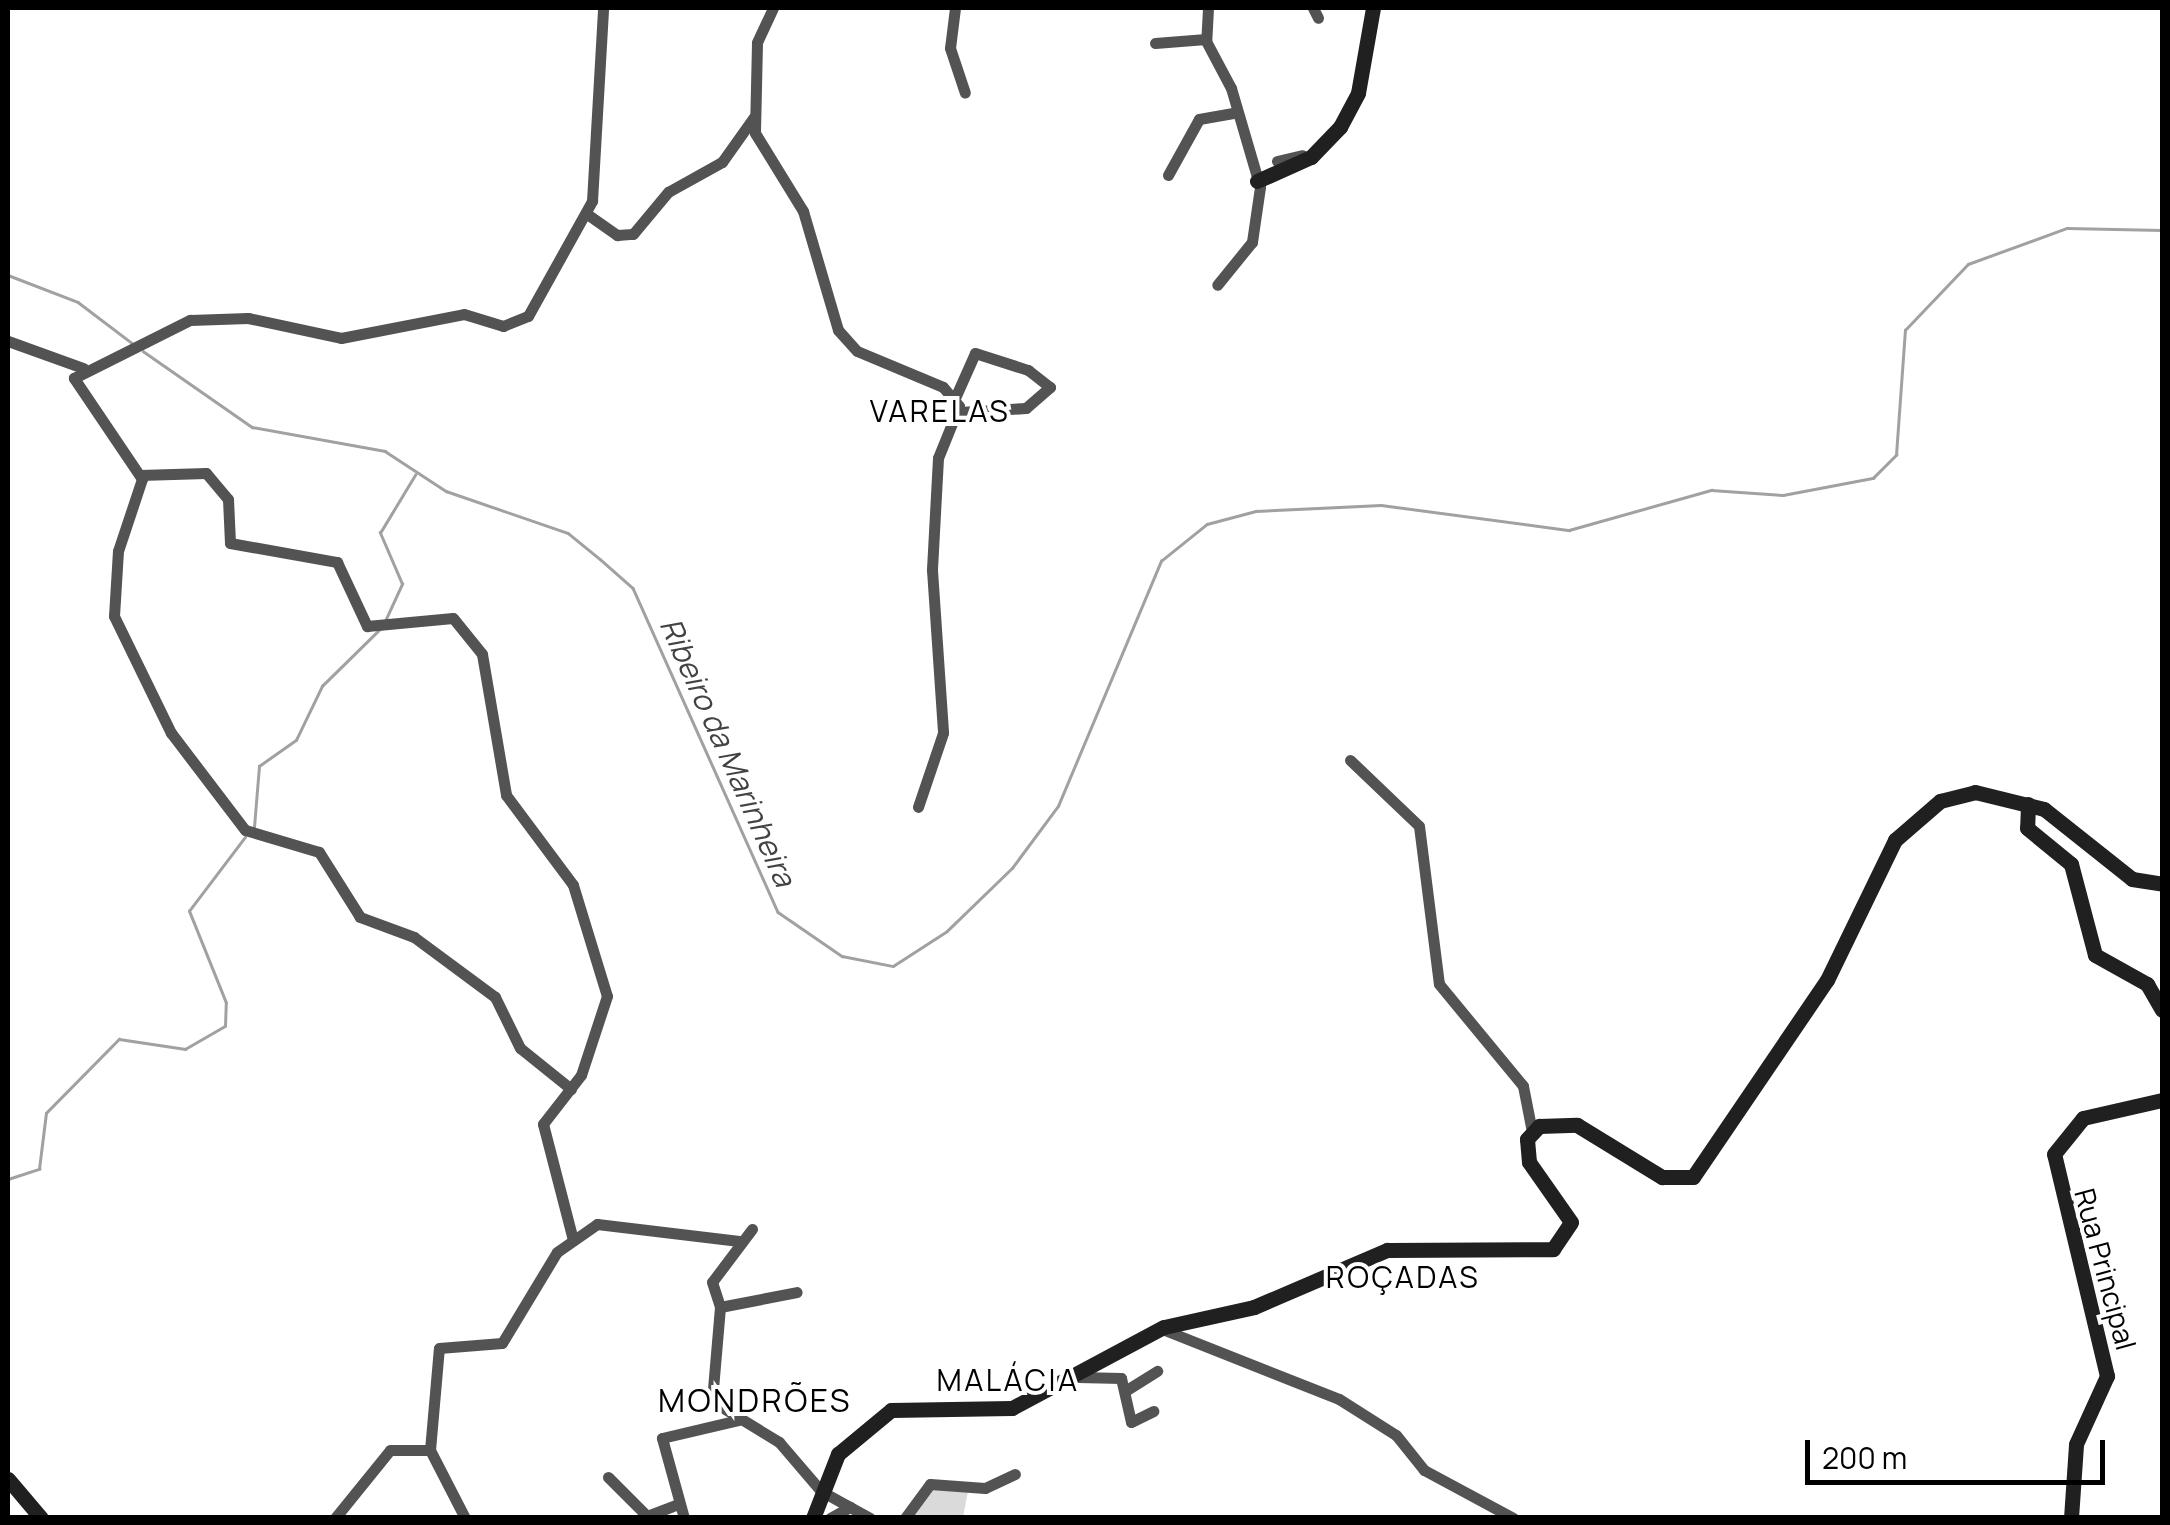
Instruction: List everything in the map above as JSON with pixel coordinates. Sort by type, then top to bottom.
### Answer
[{"type":"main road","points":[[1257,181],[1311,157],[1344,121],[1372,8]]},
{"type":"main road","points":[[813,1518],[844,1446],[883,1413],[1000,1411],[1078,1376],[1160,1329],[1244,1311],[1391,1249],[1553,1249],[1571,1222],[1530,1165],[1532,1132],[1577,1124],[1662,1177],[1693,1177],[1827,980],[1904,828],[1965,792],[2028,804],[2074,824],[2132,880],[2162,884]]},
{"type":"main road","points":[[2028,804],[2027,828],[2071,864],[2095,955],[2147,984],[2162,1010]]},
{"type":"main road","name":"Rua Principal","points":[[2072,1518],[2076,1444],[2107,1376],[2054,1154],[2083,1118],[2162,1100]]},
{"type":"main road","points":[[8,1479],[41,1518]]},
{"type":"street","points":[[8,342],[83,368],[126,354],[193,319],[248,318],[338,338],[466,314],[509,325],[535,310],[588,214],[603,8]]},
{"type":"street","points":[[773,8],[757,43],[754,117],[760,147],[804,211],[842,338],[955,398]]},
{"type":"street","points":[[955,8],[950,48],[965,93]]},
{"type":"street","points":[[1208,8],[1206,39],[1257,181],[1252,242],[1217,285]]},
{"type":"street","points":[[1156,43],[1206,39]]},
{"type":"street","points":[[1168,174],[1196,122],[1234,113]]},
{"type":"street","points":[[588,214],[622,236],[639,230],[668,192],[722,162],[754,117]]},
{"type":"street","points":[[1277,161],[1304,154],[1344,121]]},
{"type":"street","points":[[918,807],[943,733],[932,570],[938,458],[959,412],[955,398],[975,353],[1050,387],[1021,410],[959,412]]},
{"type":"street","points":[[83,368],[76,383],[140,475],[142,495],[116,561],[116,628],[169,730],[248,832],[318,852],[360,917],[414,937],[500,1002],[518,1045],[571,1089]]},
{"type":"street","points":[[140,475],[208,474],[228,499],[228,542],[338,562],[361,620],[382,627],[453,618],[483,657],[506,795],[573,886],[606,992],[571,1089],[543,1128],[572,1207],[573,1240]]},
{"type":"street","points":[[1350,760],[1419,826],[1439,984],[1523,1086],[1532,1132]]},
{"type":"street","points":[[465,1518],[430,1450],[436,1350],[453,1341],[502,1343],[573,1240],[611,1221],[739,1241]]},
{"type":"street","points":[[752,1229],[739,1241],[712,1282],[720,1307],[710,1395],[740,1420],[783,1444],[823,1492],[870,1518]]},
{"type":"street","points":[[720,1307],[797,1292]]},
{"type":"street","points":[[1160,1329],[1336,1397],[1398,1436],[1424,1470],[1514,1518]]},
{"type":"street","points":[[1125,1390],[1157,1371]]},
{"type":"street","points":[[1078,1376],[1144,1378]]},
{"type":"street","points":[[1118,1376],[1131,1422],[1154,1410]]},
{"type":"street","points":[[684,1518],[676,1505],[664,1435],[740,1420]]},
{"type":"street","points":[[335,1518],[390,1450],[430,1450]]},
{"type":"street","points":[[905,1518],[930,1484],[985,1488],[1015,1474]]},
{"type":"street","points":[[608,1478],[644,1516],[676,1505]]},
{"type":"street","points":[[830,1518],[850,1507]]},
{"type":"shaded area","points":[[930,1487],[968,1491],[963,1517],[910,1518]]},
{"type":"waterway","name":"Ribeiro da Marinheira","points":[[143,351],[252,427],[385,451],[446,491],[568,533],[600,559],[633,588],[778,912],[842,956],[893,966],[947,931],[1012,868],[1058,806],[1161,561],[1207,524],[1256,511],[1381,505],[1569,530],[1711,490],[1783,495],[1873,478],[1896,455],[1905,330],[1968,264],[2067,228],[2162,230]]},
{"type":"waterway","name":"Ribeiro da Marinheira","points":[[8,275],[78,302],[132,343]]},
{"type":"waterway","points":[[385,621],[402,584],[380,533],[415,475]]},
{"type":"waterway","points":[[254,827],[259,766],[296,740],[322,686],[381,628]]},
{"type":"waterway","points":[[8,1179],[39,1169],[46,1113],[119,1039],[185,1049],[225,1026],[226,1003],[189,911],[245,837]]},
{"type":"district","name":"VARELAS","points":[[940,411]]},
{"type":"district","name":"ROÇADAS","points":[[1403,1277]]},
{"type":"district","name":"MALÁCIA","points":[[1008,1380]]},
{"type":"district","name":"MONDRÕES","points":[[755,1400]]}]
